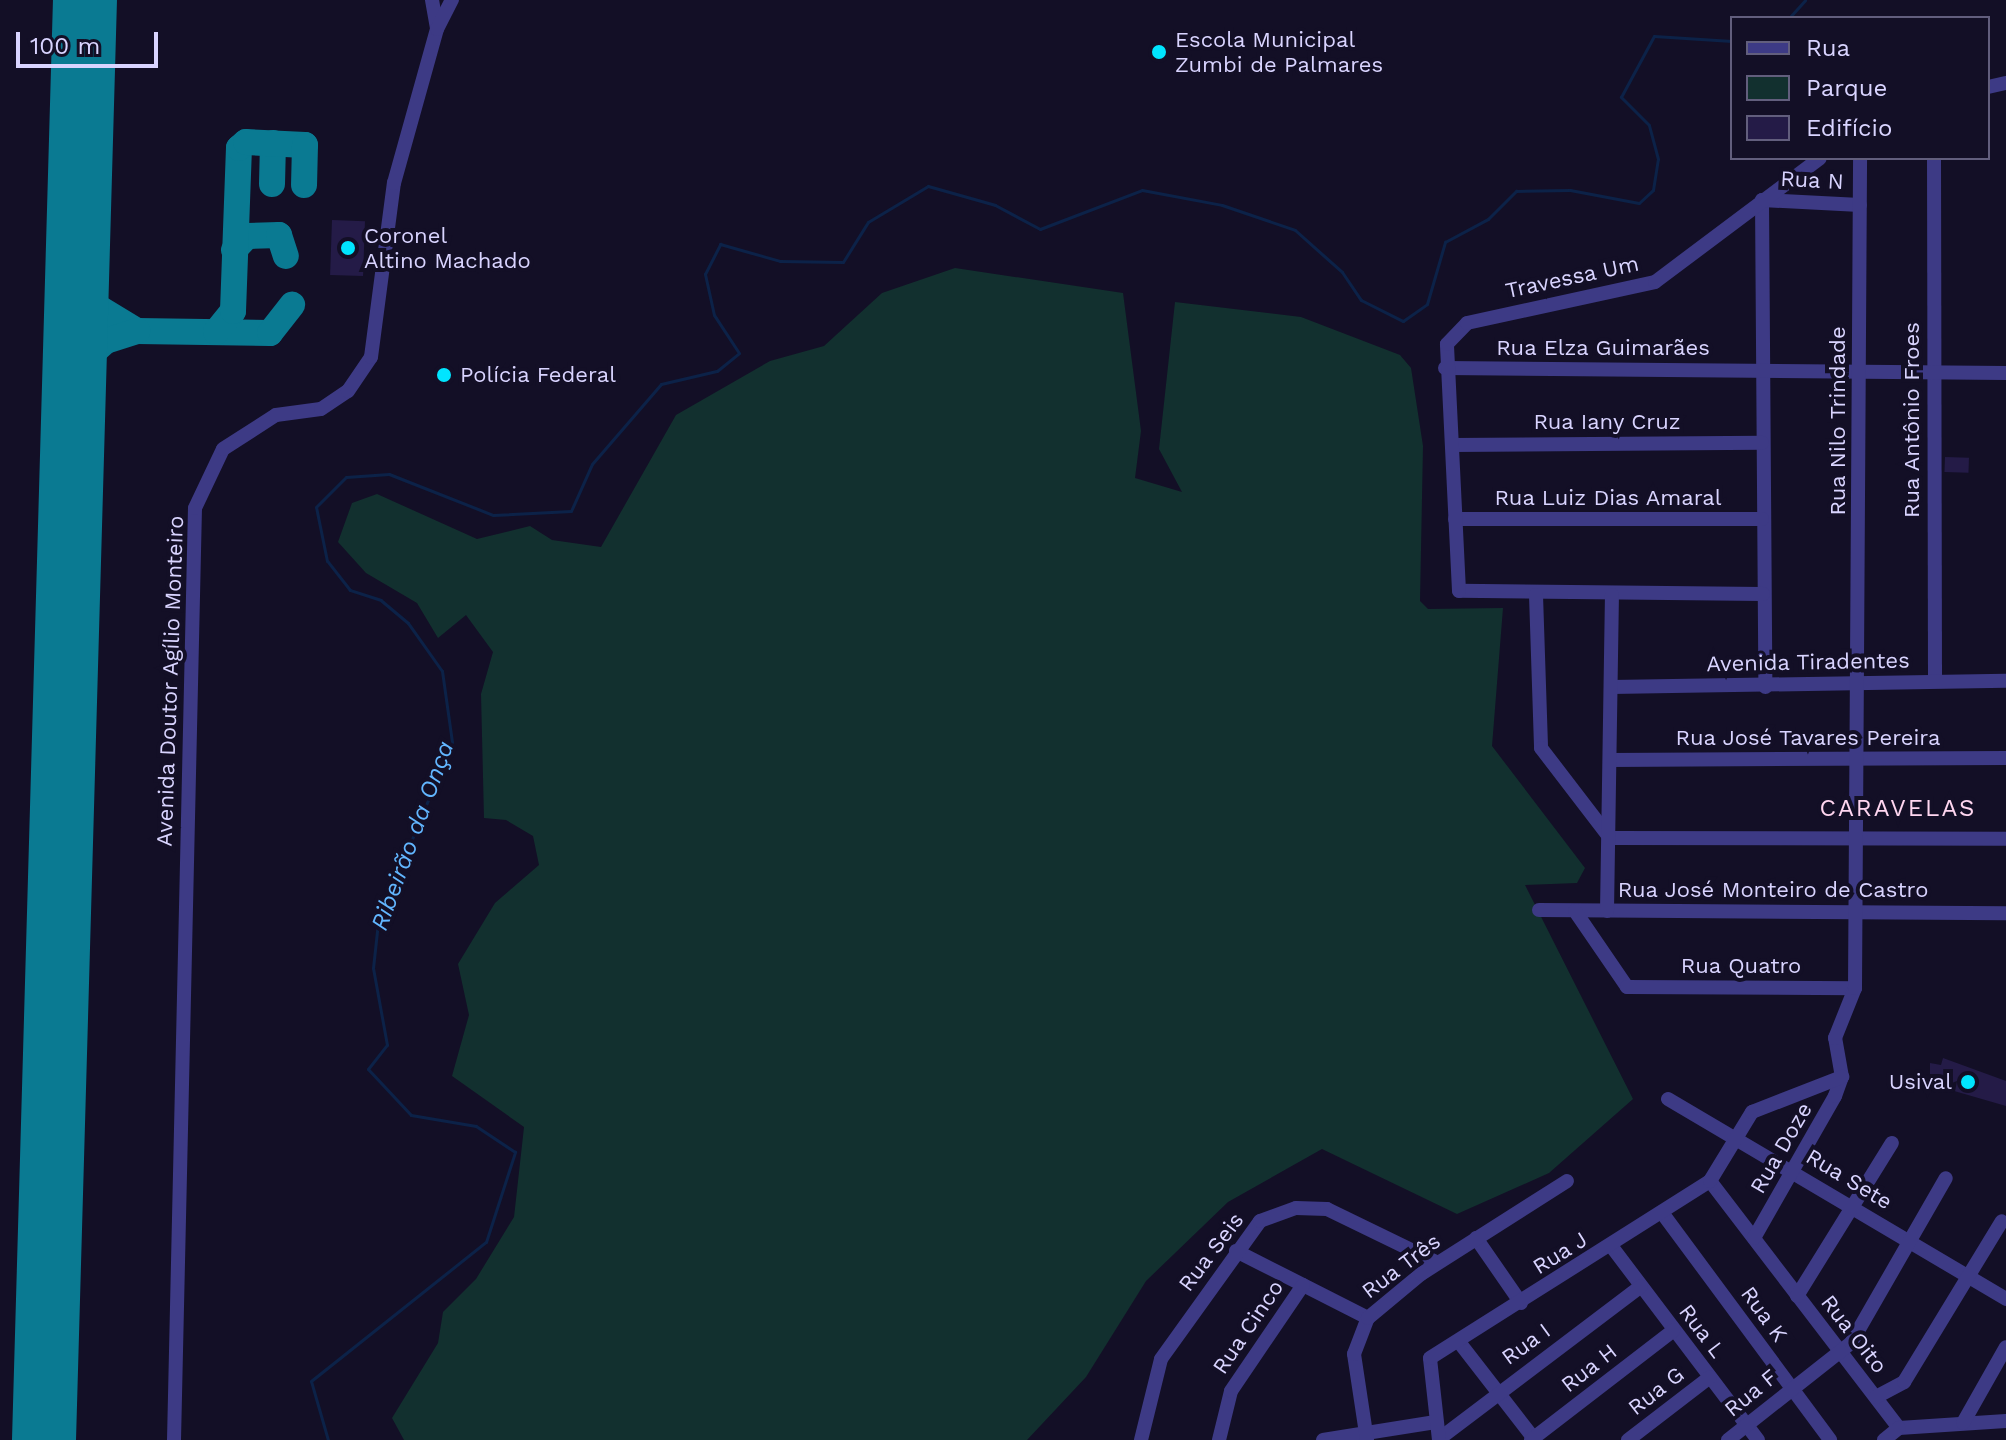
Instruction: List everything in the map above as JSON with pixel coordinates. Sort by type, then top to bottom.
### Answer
[{"type":"street","name":"Avenida Doutor Agílio Monteiro","points":[[432,0],[437,29]]},
{"type":"street","name":"Avenida Doutor Agílio Monteiro","points":[[174,1440],[195,508],[223,449],[276,415],[321,409],[367,366],[394,183],[437,29],[452,0]]},
{"type":"street","name":"Travessa Um","points":[[1445,368],[1447,344],[1467,323],[1655,282],[1817,160]]},
{"type":"street","name":"Rua Nilo Trindade","points":[[1842,1077],[1835,1038],[1855,988],[1860,914],[1860,160]]},
{"type":"street","name":"Rua Antônio Froes","points":[[1934,160],[1935,681]]},
{"type":"street","name":"Rua N","points":[[1762,200],[1860,205]]},
{"type":"street","points":[[1762,200],[1760,371],[1765,687]]},
{"type":"street","points":[[1445,368],[1459,591],[1536,595],[1763,594]]},
{"type":"street","name":"Rua Elza Guimarães","points":[[1445,368],[2006,373]]},
{"type":"street","name":"Rua Iany Cruz","points":[[1452,445],[1762,443]]},
{"type":"street","name":"Rua Luiz Dias Amaral","points":[[1455,519],[1762,519]]},
{"type":"street","points":[[1536,595],[1541,748],[1610,838]]},
{"type":"street","points":[[1607,911],[1612,595]]},
{"type":"street","name":"Avenida Tiradentes","points":[[1611,687],[2006,681]]},
{"type":"street","name":"Rua José Tavares Pereira","points":[[1610,760],[1860,763],[2006,758]]},
{"type":"street","points":[[1610,838],[1860,836],[2006,839]]},
{"type":"street","name":"Rua José Monteiro de Castro","points":[[1539,910],[2006,913]]},
{"type":"street","name":"Rua Quatro","points":[[1575,911],[1627,987],[1855,988]]},
{"type":"street","points":[[1710,1181],[1752,1112],[1842,1077]]},
{"type":"street","name":"Rua Doze","points":[[1754,1238],[1794,1171],[1842,1077]]},
{"type":"street","name":"Rua Sete","points":[[1668,1099],[1737,1137],[2006,1299]]},
{"type":"street","points":[[1797,1296],[1892,1143]]},
{"type":"street","name":"Rua F","points":[[1728,1440],[1840,1352],[1870,1319],[1946,1178]]},
{"type":"street","name":"Rua Três","points":[[1366,1437],[1354,1354],[1368,1318],[1438,1263],[1567,1181]]},
{"type":"street","name":"Rua J","points":[[1436,1422],[1430,1358],[1612,1247],[1710,1181]]},
{"type":"street","name":"Rua Oito","points":[[1710,1181],[1899,1428]]},
{"type":"street","name":"Rua Seis","points":[[1141,1440],[1161,1359],[1260,1221],[1312,1207],[1438,1263]]},
{"type":"street","name":"Rua K","points":[[1663,1214],[1830,1440]]},
{"type":"street","points":[[1876,1397],[1904,1382],[2002,1221]]},
{"type":"street","points":[[1476,1238],[1521,1303]]},
{"type":"street","name":"Rua L","points":[[1612,1247],[1758,1440]]},
{"type":"street","points":[[1236,1251],[1368,1318]]},
{"type":"street","name":"Rua Cinco","points":[[1219,1440],[1231,1391],[1303,1285]]},
{"type":"street","name":"Rua I","points":[[1439,1440],[1498,1391],[1641,1286]]},
{"type":"street","name":"Rua H","points":[[1533,1439],[1674,1330]]},
{"type":"street","points":[[1459,1342],[1533,1439]]},
{"type":"street","points":[[1963,1423],[2006,1347]]},
{"type":"street","name":"Rua G","points":[[1628,1440],[1710,1377]]},
{"type":"street","points":[[1884,1440],[1899,1428],[2006,1421]]},
{"type":"street","points":[[1323,1440],[1366,1437],[1436,1422],[1439,1440]]},
{"type":"green space","points":[[955,268],[1123,293],[1141,431],[1135,478],[1182,492],[1159,449],[1175,302],[1301,317],[1400,355],[1411,368],[1423,446],[1420,601],[1428,609],[1503,608],[1492,746],[1585,868],[1577,883],[1525,885],[1633,1099],[1549,1173],[1457,1214],[1322,1149],[1228,1202],[1146,1281],[1086,1377],[1027,1440],[404,1440],[392,1418],[438,1343],[443,1312],[476,1279],[514,1217],[524,1127],[452,1076],[469,1015],[458,964],[495,903],[539,865],[533,836],[506,820],[484,818],[481,694],[493,652],[466,615],[438,638],[417,603],[366,573],[338,542],[352,503],[377,494],[477,539],[530,526],[552,540],[601,547],[676,415],[770,361],[824,346],[882,293]]},
{"type":"building","name":"Coronel Altino Machado","points":[[332,220],[365,221],[363,276],[330,275]]},
{"type":"building","points":[[1945,457],[1969,458],[1968,473],[1944,472]]},
{"type":"building","name":"Usival","points":[[1943,1058],[2006,1081],[2006,1106],[1930,1084],[1930,1063],[1941,1065]]},
{"type":"waterway","name":"Ribeirão da Onça","points":[[1791,16],[1805,0]]},
{"type":"waterway","name":"Ribeirão da Onça","points":[[328,1440],[311,1381],[486,1242],[515,1152],[476,1126],[411,1115],[368,1069],[387,1045],[373,968],[378,922],[452,742],[442,671],[408,623],[381,600],[350,590],[327,561],[316,507],[346,477],[389,474],[493,515],[571,511],[592,464],[661,384],[717,371],[739,353],[714,315],[705,274],[720,244],[780,261],[843,262],[868,222],[928,186],[995,205],[1040,229],[1142,190],[1222,205],[1295,230],[1342,272],[1361,300],[1403,321],[1427,304],[1445,242],[1488,219],[1516,191],[1570,190],[1639,203],[1653,190],[1658,159],[1649,125],[1621,97],[1654,36],[1730,41]]},
{"type":"taxiway","points":[[216,332],[233,311],[239,148],[246,142],[305,145],[304,185]]},
{"type":"taxiway","points":[[272,184],[273,143]]},
{"type":"taxiway","points":[[234,250],[247,236],[279,235],[286,256]]},
{"type":"taxiway","points":[[78,253],[91,303],[137,331],[270,333],[292,305]]},
{"type":"taxiway","points":[[74,396],[88,357],[106,341],[137,331]]},
{"type":"runway","points":[[44,1440],[85,0]]},
{"type":"place","name":"Escola Municipal Zumbi de Palmares","points":[[1159,52]]},
{"type":"place","name":"Coronel Altino Machado","points":[[348,248]]},
{"type":"place","name":"Polícia Federal","points":[[444,375]]},
{"type":"place","name":"Usival","points":[[1968,1082]]},
{"type":"district","name":"CARAVELAS","points":[[1898,809]]}]
